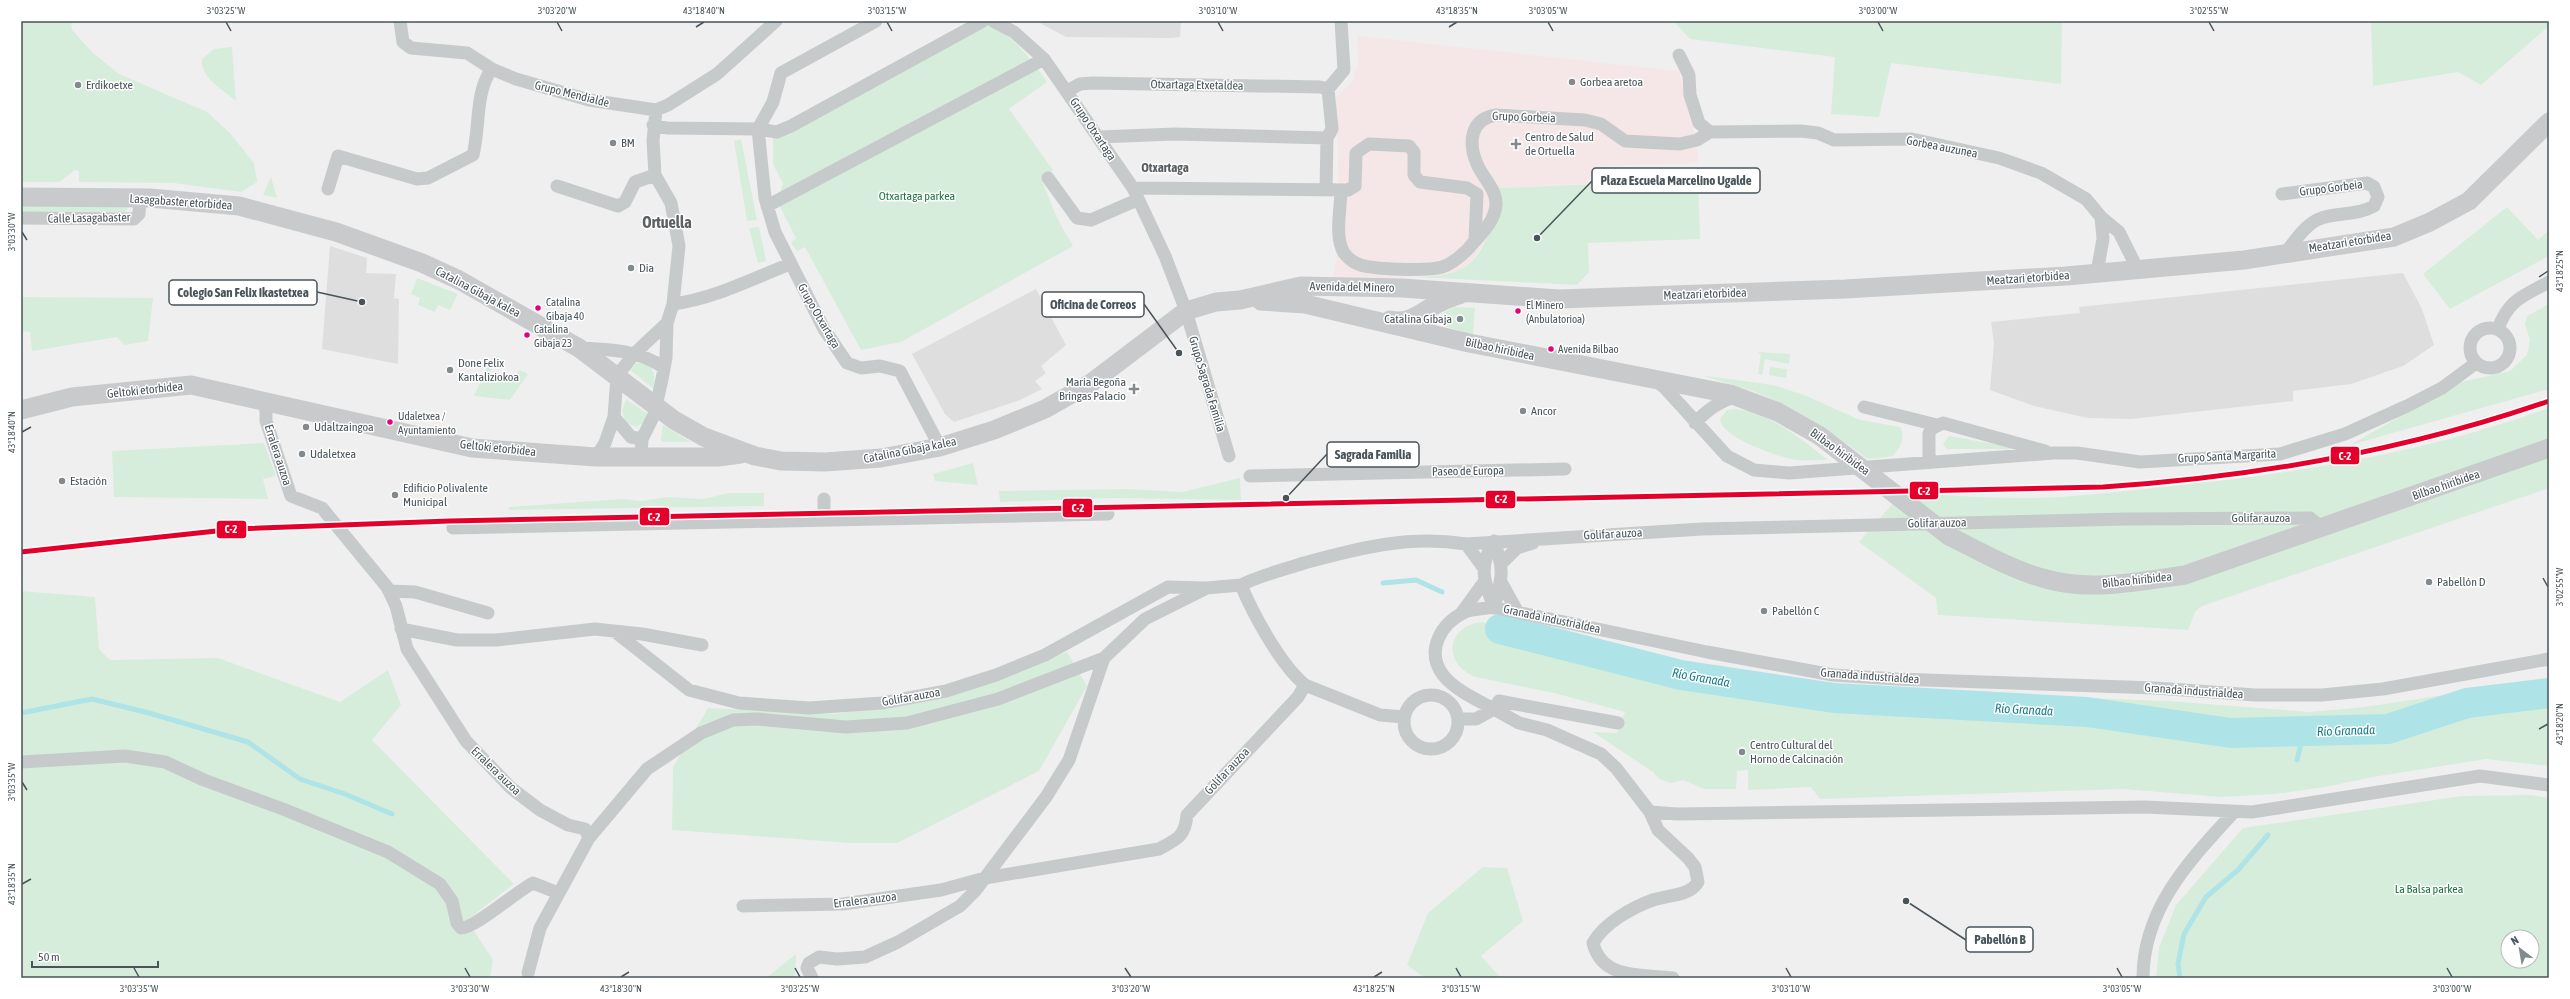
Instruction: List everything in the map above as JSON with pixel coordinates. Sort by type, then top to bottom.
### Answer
[{"type":"street","name":"Grupo Mendialde","points":[[400,21],[403,42],[411,48],[467,53],[492,68],[546,89],[589,100],[656,110]]},
{"type":"street","points":[[614,417],[641,448],[657,406],[664,368],[667,323],[673,304],[679,246],[671,204],[655,175],[653,125],[656,110],[668,105],[717,74],[776,21]]},
{"type":"street","points":[[758,129],[773,102],[781,73],[876,21]]},
{"type":"street","points":[[653,125],[667,128],[758,129],[777,132],[792,126],[983,21]]},
{"type":"street","name":"Grupo Otxartaga","points":[[993,21],[1014,32],[1044,59],[1099,137],[1135,194],[1165,256],[1186,312]]},
{"type":"street","points":[[1326,190],[1327,138],[1332,129],[1328,89],[1344,70],[1341,21]]},
{"type":"street","points":[[1679,55],[1689,75],[1690,95],[1700,123],[1710,132]]},
{"type":"street","points":[[767,206],[1044,59]]},
{"type":"street","points":[[328,189],[338,156],[406,181],[428,178],[473,155],[478,136],[482,87],[492,68]]},
{"type":"street","name":"Otxartaga Etxetaldea","points":[[1067,91],[1080,84],[1093,83],[1320,87],[1328,89]]},
{"type":"street","name":"Grupo Gorbeia","points":[[1400,268],[1424,270],[1443,267],[1461,256],[1492,222],[1496,204],[1492,188],[1477,163],[1474,147],[1474,131],[1477,122],[1485,116],[1496,115],[1585,120],[1600,124],[1625,141]]},
{"type":"street","name":"Meatzari etorbidea","points":[[1466,292],[1559,299],[1845,289],[2097,272],[2244,260],[2286,252],[2394,237],[2430,222],[2470,200],[2549,122]]},
{"type":"street","name":"Grupo Otxartaga","points":[[758,129],[767,206],[775,232],[824,329],[847,363],[861,368],[880,366],[900,371],[940,447]]},
{"type":"street","name":"Gorbea auzunea","points":[[1625,141],[1680,144],[1696,140],[1710,132],[1801,131],[1818,133],[1834,140],[1912,139],[1999,158],[2041,173],[2086,199],[2101,218],[2119,232],[2136,268]]},
{"type":"street","points":[[1099,137],[1175,134],[1327,138]]},
{"type":"street","points":[[1048,178],[1077,218],[1091,220],[1135,194],[1348,190],[1355,186],[1356,153],[1369,144],[1409,146],[1414,152],[1414,175],[1420,182],[1467,188],[1477,194],[1475,239]]},
{"type":"street","points":[[557,186],[618,206],[625,202],[636,182],[655,175]]},
{"type":"street","name":"Grupo Gorbeia","points":[[2282,194],[2367,183],[2374,187],[2378,197],[2374,206],[2366,210],[2314,222],[2286,252]]},
{"type":"street","points":[[1341,190],[1340,241],[1349,260],[1359,265],[1400,268],[1402,288],[1408,297],[1404,325]]},
{"type":"street","name":"Lasagabaster etorbidea","points":[[21,197],[140,198],[238,206],[336,232],[405,257]]},
{"type":"street","name":"Calle Lasagabaster","points":[[21,218],[134,219],[139,214],[140,198]]},
{"type":"street","points":[[2097,272],[2103,239],[2101,218]]},
{"type":"street","name":"Catalina Gibaja kalea","points":[[405,257],[459,280],[579,348],[692,430],[743,454],[781,461],[825,462],[881,458],[940,447],[994,430],[1045,409],[1091,383],[1186,312],[1216,302],[1240,300]]},
{"type":"street","points":[[673,304],[688,302],[735,286],[790,264]]},
{"type":"street","points":[[2498,329],[2504,313],[2510,304],[2549,282]]},
{"type":"street","name":"Avenida del Minero","points":[[1240,300],[1301,286],[1402,288],[1466,292]]},
{"type":"street","points":[[1404,325],[1438,303],[1466,292]]},
{"type":"street","name":"Bilbao hiribidea","points":[[1240,300],[1305,304],[1330,303],[1438,335],[1532,356],[1736,396],[1778,412],[1820,436],[1949,536],[2008,566],[2048,580],[2082,584],[2124,584],[2185,574],[2549,448]]},
{"type":"street","points":[[1438,303],[1433,315],[1438,335]]},
{"type":"street","name":"Grupo Sagrada Familia","points":[[1186,312],[1229,456]]},
{"type":"street","points":[[596,457],[605,443],[614,417],[617,376],[634,354],[667,323]]},
{"type":"street","points":[[2485,328],[2498,329],[2509,341],[2509,354],[2506,360],[2501,365],[2488,368],[2476,363],[2470,352],[2471,340],[2474,334],[2485,328]]},
{"type":"street","points":[[579,348],[634,354],[655,361],[664,368]]},
{"type":"street","name":"Grupo Santa Margarita","points":[[1695,423],[1727,456],[1754,470],[1789,473],[2054,453],[2083,454],[2140,462],[2280,454],[2345,434],[2407,406],[2442,388],[2476,363]]},
{"type":"street","points":[[1653,379],[1664,387],[1695,423],[1705,412],[1720,402],[1736,396]]},
{"type":"street","name":"Geltoki etorbidea","points":[[21,410],[72,397],[191,385],[472,448],[596,457],[641,448],[718,457],[743,454]]},
{"type":"street","name":"Erralera auzoa","points":[[266,401],[266,421],[291,496],[322,508],[370,564],[389,590],[396,606],[407,649],[466,741],[511,788],[540,810],[568,825],[585,829],[589,838]]},
{"type":"street","name":"Grupo Santa Margarita","points":[[1864,407],[1937,425],[1943,423],[2054,453]]},
{"type":"street","points":[[1929,462],[1929,434],[1937,425]]},
{"type":"street","name":"Paseo de Europa","points":[[1250,476],[1565,469]]},
{"type":"street","points":[[824,499],[824,519]]},
{"type":"street","points":[[453,528],[1108,514]]},
{"type":"street","name":"Golifar auzoa","points":[[614,631],[689,690],[739,703],[809,708],[882,703],[946,691],[996,675],[1044,655],[1168,586],[1206,588],[1241,585],[1259,576],[1356,548],[1398,542],[1448,541],[1466,544],[1550,537],[1702,529],[2126,519],[2310,518],[2321,527]]},
{"type":"street","name":"Golifar auzoa","points":[[1502,563],[1517,548],[1550,537]]},
{"type":"street","points":[[1494,541],[1502,563],[1501,582],[1494,608]]},
{"type":"street","points":[[1494,541],[1483,567],[1484,582],[1494,608]]},
{"type":"street","points":[[1466,544],[1483,567]]},
{"type":"street","points":[[1459,616],[1484,582]]},
{"type":"street","points":[[1501,582],[1517,611]]},
{"type":"street","points":[[1241,585],[1249,604],[1290,670],[1305,685],[1380,715],[1404,717]]},
{"type":"street","name":"Golifar auzoa","points":[[589,838],[647,769],[700,733],[733,720],[757,719],[846,727],[907,723],[998,699],[1104,658],[1145,619],[1206,588]]},
{"type":"street","points":[[389,590],[415,592],[488,613]]},
{"type":"street","name":"Granada industrialdea","points":[[1494,709],[1465,692],[1443,675],[1435,657],[1436,640],[1446,626],[1465,612],[1494,608],[1517,611],[1707,652],[1833,675],[1938,681],[2155,688],[2255,695],[2322,695],[2383,689],[2549,659]]},
{"type":"street","points":[[401,629],[457,640],[497,640],[595,629],[702,645]]},
{"type":"street","name":"Golifar auzoa","points":[[812,978],[807,968],[810,963],[819,957],[837,959],[865,957],[898,942],[960,906],[985,878],[1046,798],[1069,760],[1104,658]]},
{"type":"street","name":"Golifar auzoa","points":[[985,878],[1159,849],[1178,838],[1186,829],[1187,815],[1298,697],[1305,685]]},
{"type":"street","points":[[1430,694],[1447,699],[1454,706],[1459,719],[1456,732],[1448,743],[1442,747],[1428,749],[1412,741],[1404,727],[1404,717],[1411,703],[1416,698],[1430,694]]},
{"type":"street","points":[[1459,719],[1476,719],[1494,709],[1499,701],[1618,723]]},
{"type":"street","points":[[1494,709],[1519,723],[1547,730],[1601,754],[1616,768],[1650,812],[1658,830],[1688,858],[1695,867],[1698,882],[1689,891],[1653,900],[1616,920],[1598,934],[1593,943],[1600,961],[1615,972],[1672,978]]},
{"type":"street","points":[[21,762],[125,756],[164,762],[388,852],[440,884],[452,901],[457,923],[461,928],[466,928],[476,922],[521,889],[533,883],[558,893]]},
{"type":"street","points":[[1650,812],[1677,814],[2145,807],[2232,813],[2252,812],[2480,776],[2549,785]]},
{"type":"street","points":[[2143,978],[2148,936],[2174,881],[2232,813]]},
{"type":"street","points":[[528,973],[540,928],[589,838]]},
{"type":"street","name":"Erralera auzoa","points":[[743,906],[843,904],[941,890],[985,878]]},
{"type":"shaded area","points":[[1036,21],[1181,21],[1180,37],[1171,38],[1066,37]]},
{"type":"shaded area","name":"Centro de Salud de Ortuella","points":[[1357,36],[1679,71],[1693,125],[1699,163],[1598,166],[1586,184],[1499,188],[1490,233],[1472,261],[1460,270],[1443,275],[1332,281],[1340,241],[1336,97],[1353,81],[1358,62]]},
{"type":"shaded area","points":[[330,246],[367,258],[366,273],[396,274],[394,298],[399,299],[398,364],[322,349]]},
{"type":"shaded area","points":[[2403,273],[2422,309],[2434,345],[2403,366],[2351,384],[2293,391],[2293,401],[2131,419],[2088,418],[2034,406],[1990,390],[1994,343],[1991,322],[2080,313],[2079,307]]},
{"type":"shaded area","points":[[1036,289],[1066,345],[1041,366],[1046,373],[1035,381],[1042,389],[1020,400],[954,422],[945,414],[912,354]]},
{"type":"green space","points":[[21,21],[71,21],[72,30],[92,52],[119,74],[207,112],[229,132],[254,163],[257,182],[241,192],[173,183],[79,182],[79,171],[75,170],[59,182],[21,182]]},
{"type":"green space","points":[[1673,21],[2062,21],[2061,84],[1891,63],[1879,117],[1831,114],[1835,57],[1690,39]]},
{"type":"green space","points":[[2371,21],[2549,21],[2549,26],[2481,85],[2458,72],[2373,86]]},
{"type":"green space","name":"Otxartaga parkea","points":[[989,23],[1007,35],[1021,49],[1047,82],[1009,109],[1053,170],[1041,178],[1057,218],[1073,246],[901,342],[861,350],[805,247],[797,251],[791,243],[796,238],[777,201],[783,184],[773,164],[773,138]]},
{"type":"green space","points":[[232,47],[236,101],[208,78],[202,66],[202,59],[214,49]]},
{"type":"green space","points":[[741,139],[757,220],[747,221],[734,141]]},
{"type":"green space","points":[[271,177],[277,198],[263,195]]},
{"type":"green space","points":[[1698,180],[1700,239],[1588,243],[1589,272],[1577,285],[1417,277],[1454,272],[1469,264],[1477,256],[1488,234],[1498,188]]},
{"type":"green space","points":[[21,203],[129,207],[125,212],[21,212]]},
{"type":"green space","points":[[2507,207],[2538,240],[2549,230],[2549,256],[2450,309],[2423,274]]},
{"type":"green space","points":[[759,227],[766,261],[758,263],[749,228]]},
{"type":"green space","points":[[417,278],[458,294],[450,310],[438,305],[435,312],[418,305],[420,298],[411,294]]},
{"type":"green space","points":[[21,297],[153,298],[148,341],[124,345],[117,337],[32,351],[30,332],[21,331]]},
{"type":"green space","points":[[2549,304],[2549,389],[2350,445],[2461,382],[2510,371],[2527,355],[2530,340],[2525,324],[2527,316]]},
{"type":"green space","points":[[1455,307],[1475,308],[1473,335],[1444,326],[1442,320],[1443,313]]},
{"type":"green space","points":[[1758,352],[1790,354],[1789,364],[1765,359],[1762,375],[1758,374],[1761,355]]},
{"type":"green space","points":[[500,355],[494,362],[489,377],[514,376],[520,370],[528,374],[510,400],[474,396],[491,359]]},
{"type":"green space","points":[[644,362],[648,364],[654,373],[653,388],[630,370],[637,363]]},
{"type":"green space","points":[[1770,367],[1787,369],[1786,378],[1769,375]]},
{"type":"green space","points":[[1700,375],[1773,385],[1804,395],[1860,420],[1900,427],[1902,431],[1901,443],[1893,456],[1868,459],[1845,442],[1783,404],[1753,391]]},
{"type":"green space","points":[[626,399],[651,416],[648,421],[636,427],[625,422],[622,411]]},
{"type":"green space","points":[[2549,408],[2549,488],[2202,606],[2195,612],[2188,630],[1938,615],[1936,598],[1859,542],[1908,486],[1913,493],[1990,498],[2035,498],[2094,494],[2220,481],[2316,467],[2410,449],[2457,437]]},
{"type":"green space","points":[[1736,409],[1749,411],[1773,421],[1785,428],[1828,460],[1797,460],[1752,446],[1730,433],[1723,426],[1720,419],[1727,410]]},
{"type":"green space","points":[[663,425],[691,442],[663,442],[661,440]]},
{"type":"green space","points":[[1949,436],[2023,449],[1947,449],[1943,444]]},
{"type":"green space","points":[[264,443],[276,476],[263,479],[268,499],[114,497],[112,451]]},
{"type":"green space","points":[[973,463],[978,485],[935,481],[933,474]]},
{"type":"green space","points":[[1240,478],[1241,500],[1108,498],[1000,502],[999,491],[1127,489],[1182,492]]},
{"type":"green space","points":[[729,493],[764,493],[764,506],[509,510],[509,507],[623,499],[641,501],[668,497],[703,499]]},
{"type":"green space","points":[[21,591],[95,597],[99,649],[110,660],[218,658],[340,702],[388,670],[401,705],[372,740],[514,884],[467,920],[493,960],[490,978],[21,978]]},
{"type":"green space","points":[[1483,622],[1686,662],[1833,688],[1907,692],[2168,701],[2310,712],[2365,707],[2549,679],[2549,766],[2486,759],[2373,777],[2325,787],[2275,794],[2222,797],[2122,789],[1820,799],[1811,787],[1748,790],[1748,770],[1737,771],[1736,789],[1704,789],[1683,780],[1671,783],[1659,779],[1653,772],[1593,732],[1617,733],[1625,712],[1554,693],[1475,677],[1464,671],[1457,663],[1453,654],[1453,645],[1456,637],[1462,630],[1471,625]]},
{"type":"green space","points":[[1067,652],[1087,686],[1039,771],[897,843],[850,843],[672,830],[673,767],[708,708],[835,714],[950,696]]},
{"type":"green space","name":"La Balsa parkea","points":[[2531,795],[2549,798],[2549,978],[2156,978],[2159,948],[2176,905],[2243,828],[2462,796]]},
{"type":"green space","points":[[1483,867],[1507,868],[1523,921],[1481,956],[1501,978],[1425,978],[1407,965],[1428,913]]},
{"type":"green space","points":[[796,954],[795,978],[766,978]]},
{"type":"waterway","points":[[1383,583],[1416,580],[1442,592]]},
{"type":"waterway","name":"Río Granada","points":[[1500,629],[1681,675],[1834,698],[2087,712],[2231,733],[2388,729],[2467,703],[2549,693]]},
{"type":"waterway","points":[[21,713],[92,699],[149,713],[248,742],[300,779],[345,794],[392,814]]},
{"type":"waterway","points":[[2297,760],[2304,731]]},
{"type":"waterway","points":[[2180,978],[2178,964],[2184,934],[2206,897],[2238,870],[2268,835]]},
{"type":"transit line","name":"C-2","points":[[21,552],[235,529],[449,521],[2103,487],[2217,476],[2273,469],[2329,459],[2385,448],[2440,434],[2494,419],[2549,401]]},
{"type":"place","name":"Gorbea aretoa","points":[[1572,82]]},
{"type":"place","name":"Erdikoetxe","points":[[78,85]]},
{"type":"place","name":"BM","points":[[613,143]]},
{"type":"place","name":"Centro de Salud de Ortuella","points":[[1516,144]]},
{"type":"place","name":"Plaza Escuela Marcelino Ugalde","points":[[1537,238]]},
{"type":"place","name":"Dia","points":[[631,268]]},
{"type":"place","name":"Colegio San Felix Ikastetxea","points":[[362,302]]},
{"type":"place","name":"Catalina Gibaja 40","points":[[538,308]]},
{"type":"place","name":"El Minero (Anbulatorioa)","points":[[1518,311]]},
{"type":"place","name":"Catalina Gibaja","points":[[1460,319]]},
{"type":"place","name":"Catalina Gibaja 23","points":[[527,335]]},
{"type":"place","name":"Avenida Bilbao","points":[[1551,349]]},
{"type":"place","name":"Oficina de Correos","points":[[1179,353]]},
{"type":"place","name":"Done Felix Kantaliziokoa","points":[[450,370]]},
{"type":"place","name":"María Begoña Bringas Palacio","points":[[1134,389]]},
{"type":"place","name":"Ancor","points":[[1523,411]]},
{"type":"place","name":"Udaletxea / Ayuntamiento","points":[[390,422]]},
{"type":"place","name":"Udaltzaingoa","points":[[306,427]]},
{"type":"place","name":"Udaletxea","points":[[302,454]]},
{"type":"place","name":"Estación","points":[[62,481]]},
{"type":"place","name":"Edificio Polivalente Municipal","points":[[395,495]]},
{"type":"place","name":"Sagrada Familia","points":[[1286,498]]},
{"type":"place","name":"Pabellón D","points":[[2429,582]]},
{"type":"place","name":"Pabellón C","points":[[1764,611]]},
{"type":"place","name":"Centro Cultural del Horno de Calcinación","points":[[1742,752]]},
{"type":"place","name":"Pabellón B","points":[[1906,901]]},
{"type":"district","name":"Otxartaga","points":[[1165,167]]},
{"type":"district","name":"Ortuella","points":[[667,222]]}]
